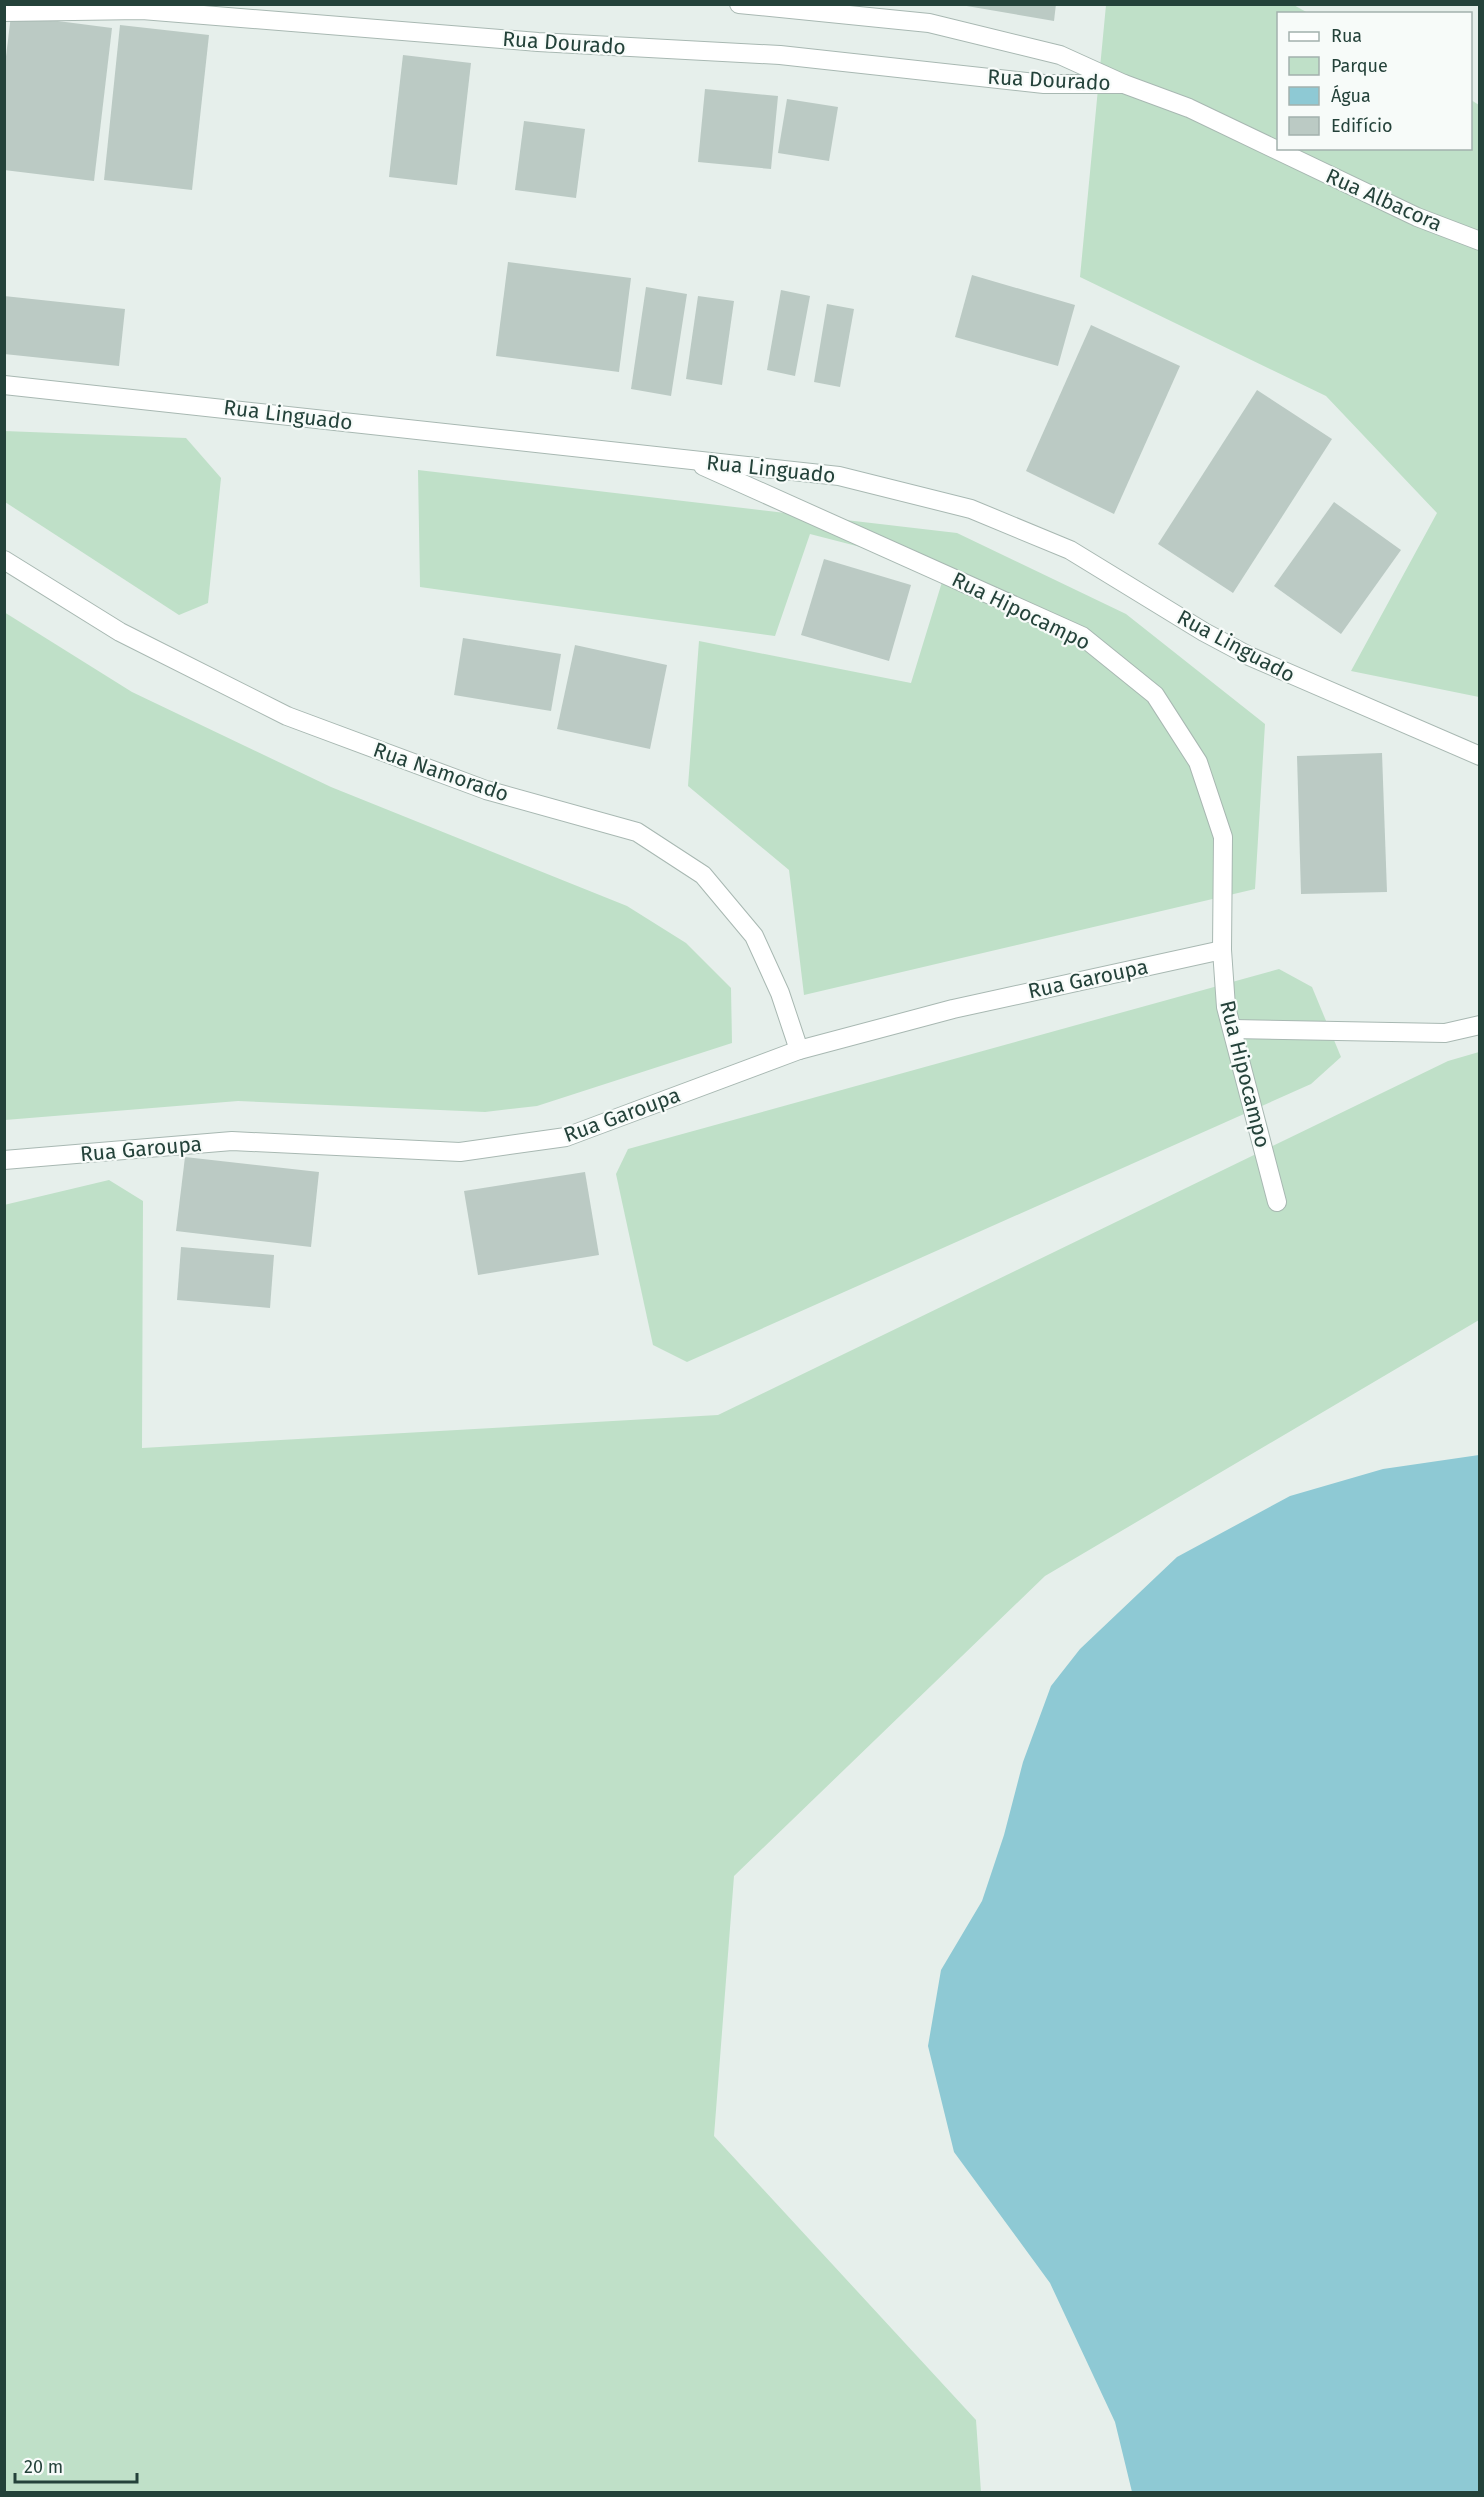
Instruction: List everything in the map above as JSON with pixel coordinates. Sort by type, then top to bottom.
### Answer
[{"type":"street","name":"Rua Albacora","points":[[739,4],[929,23],[1060,55],[1124,84],[1188,108],[1417,217],[1479,241]]},
{"type":"street","name":"Rua Dourado","points":[[4,12],[142,10],[538,42],[780,55],[1044,84],[1124,84]]},
{"type":"street","name":"Rua Linguado","points":[[4,385],[839,476],[971,509],[1070,550],[1204,632],[1249,656],[1479,756]]},
{"type":"street","name":"Rua Hipocampo","points":[[688,460],[1082,636],[1155,695],[1198,762],[1223,837],[1222,950],[1227,1007],[1277,1202]]},
{"type":"street","name":"Rua Namorado","points":[[4,560],[120,632],[287,716],[486,790],[637,832],[703,875],[754,936],[780,993],[799,1050]]},
{"type":"street","name":"Rua Garoupa","points":[[4,1160],[232,1141],[460,1152],[566,1137],[799,1050],[953,1009],[1222,950]]},
{"type":"street","points":[[1233,1029],[1445,1033],[1479,1025]]},
{"type":"green space","points":[[1292,4],[1306,12],[1277,12],[1277,150],[1472,150],[1472,101],[1479,105],[1479,697],[1351,671],[1437,513],[1326,396],[1080,277],[1106,5]]},
{"type":"green space","points":[[4,431],[186,438],[221,478],[208,603],[179,615],[5,502]]},
{"type":"green space","points":[[418,470],[957,533],[1126,614],[1265,724],[1255,889],[804,995],[789,870],[688,786],[699,641],[911,683],[946,569],[810,534],[775,636],[420,587]]},
{"type":"green space","points":[[4,612],[132,692],[331,787],[627,906],[686,943],[731,988],[732,1043],[537,1106],[485,1112],[238,1101],[5,1120]]},
{"type":"green space","points":[[1279,969],[1312,987],[1341,1057],[1311,1084],[687,1362],[653,1345],[616,1174],[628,1149]]},
{"type":"green space","points":[[1479,1052],[1479,1320],[1045,1576],[734,1876],[714,2136],[976,2420],[981,2492],[5,2492],[4,1205],[109,1180],[143,1201],[142,1448],[718,1415],[1448,1061]]},
{"type":"water","points":[[1479,1455],[1479,2492],[1132,2492],[1115,2422],[1050,2283],[954,2152],[928,2046],[941,1970],[982,1901],[1004,1835],[1023,1762],[1051,1686],[1080,1649],[1177,1557],[1290,1496],[1383,1469]]},
{"type":"building","points":[[955,4],[1056,4],[1054,21]]},
{"type":"building","points":[[11,15],[112,28],[94,181],[4,170],[4,73]]},
{"type":"building","points":[[120,25],[209,35],[192,190],[104,180]]},
{"type":"building","points":[[403,55],[471,63],[457,185],[389,177]]},
{"type":"building","points":[[705,89],[778,96],[771,169],[698,162]]},
{"type":"building","points":[[787,99],[838,107],[829,161],[778,153]]},
{"type":"building","points":[[524,121],[585,129],[576,198],[515,190]]},
{"type":"building","points":[[508,262],[631,278],[619,372],[496,356]]},
{"type":"building","points":[[972,275],[1075,305],[1058,366],[955,337]]},
{"type":"building","points":[[646,287],[687,294],[671,396],[631,389]]},
{"type":"building","points":[[781,290],[810,296],[795,376],[767,370]]},
{"type":"building","points":[[4,296],[125,309],[119,366],[4,354]]},
{"type":"building","points":[[698,296],[734,301],[722,385],[686,379]]},
{"type":"building","points":[[827,304],[854,309],[840,387],[814,382]]},
{"type":"building","points":[[1091,325],[1180,366],[1114,514],[1026,471]]},
{"type":"building","points":[[1257,390],[1332,439],[1233,593],[1158,544]]},
{"type":"building","points":[[1334,502],[1401,550],[1341,634],[1274,586]]},
{"type":"building","points":[[824,559],[911,585],[889,661],[801,635]]},
{"type":"building","points":[[463,638],[561,654],[551,711],[454,695]]},
{"type":"building","points":[[575,645],[667,665],[650,749],[557,729]]},
{"type":"building","points":[[1382,753],[1387,892],[1301,894],[1297,756]]},
{"type":"building","points":[[185,1157],[319,1172],[311,1247],[176,1231]]},
{"type":"building","points":[[585,1172],[599,1255],[478,1275],[464,1191]]},
{"type":"building","points":[[181,1247],[274,1255],[270,1308],[177,1300]]}]
